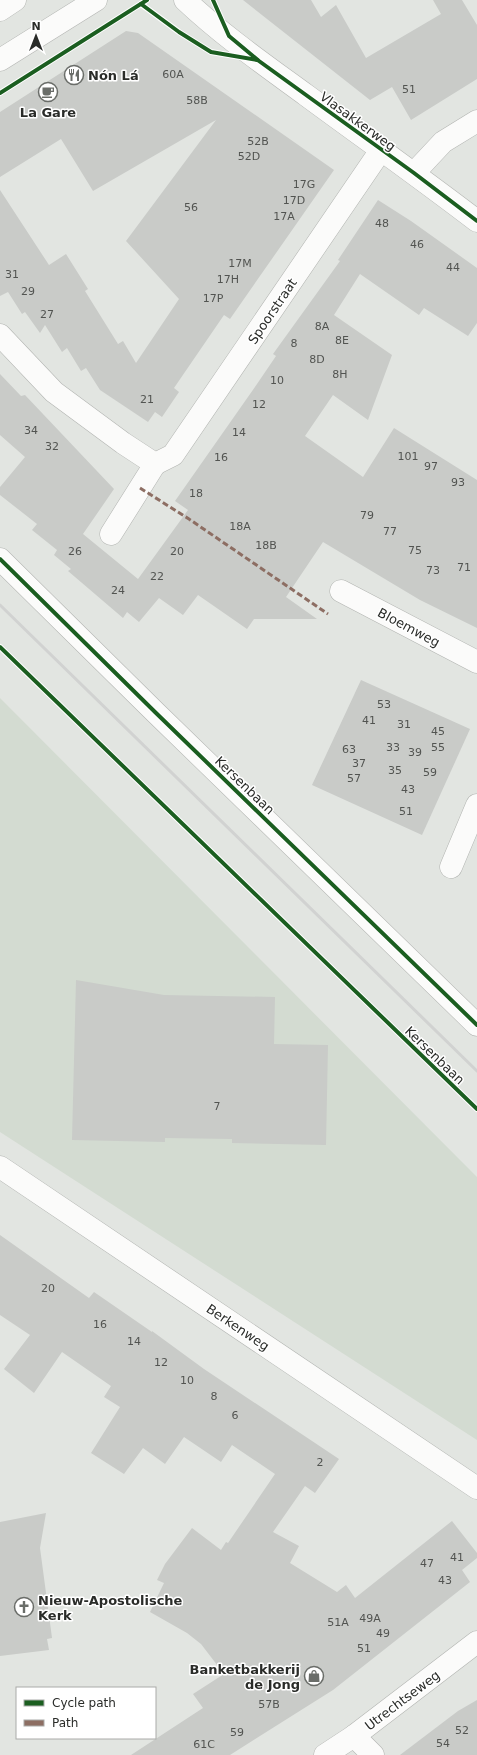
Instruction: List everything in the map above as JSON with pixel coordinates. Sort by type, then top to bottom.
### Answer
[{"type":"street","points":[[0,10],[15,0]]},
{"type":"street","points":[[0,60],[96,0]]},
{"type":"street","name":"Vlasakkerweg","points":[[185,0],[259,61],[414,173],[477,221]]},
{"type":"street","points":[[414,173],[443,142],[477,121]]},
{"type":"street","name":"Spoorstraat","points":[[111,534],[156,464],[173,455],[381,150]]},
{"type":"street","points":[[0,335],[54,392],[123,443],[156,464]]},
{"type":"street","name":"Kersenbaan","points":[[0,559],[477,1025]]},
{"type":"street","name":"Bloemweg","points":[[341,591],[477,662]]},
{"type":"street","points":[[451,868],[477,805]]},
{"type":"street","name":"Berkenweg","points":[[0,1166],[477,1488]]},
{"type":"street","name":"Utrechtseweg","points":[[325,1755],[354,1736],[477,1642]]},
{"type":"street","points":[[354,1736],[373,1755]]},
{"type":"shaded area","points":[[0,698],[477,1177],[477,1440],[0,1132]]},
{"type":"building","points":[[243,0],[311,0],[321,17],[336,5],[366,58],[441,14],[433,0],[462,0],[477,25],[477,79],[411,120],[392,87],[370,100]]},
{"type":"building","points":[[126,31],[138,33],[334,170],[230,319],[224,315],[174,388],[179,392],[162,417],[155,412],[148,422],[100,390],[86,368],[81,371],[67,348],[62,352],[45,325],[40,333],[25,312],[22,314],[8,292],[0,296],[0,190],[49,265],[66,254],[88,289],[85,291],[118,344],[123,341],[136,363],[179,299],[126,241],[216,120],[93,191],[61,139],[0,177],[0,112]]},
{"type":"building","points":[[378,200],[411,221],[477,268],[477,323],[468,336],[424,308],[419,315],[360,274],[334,315],[392,355],[368,420],[333,395],[305,436],[363,477],[394,428],[477,480],[477,628],[420,600],[323,542],[286,597],[317,619],[254,619],[247,629],[198,595],[183,615],[159,598],[139,622],[127,612],[123,618],[68,571],[71,569],[54,555],[57,550],[32,530],[37,524],[0,495],[0,487],[25,457],[0,435],[0,374],[21,396],[25,395],[114,489],[83,534],[138,579],[188,510],[175,501],[276,356],[273,354],[340,261],[338,260]]},
{"type":"building","points":[[361,680],[470,729],[422,835],[312,785]]},
{"type":"building","points":[[76,980],[164,995],[275,997],[274,1044],[328,1045],[326,1145],[232,1143],[232,1139],[165,1138],[165,1142],[72,1140]]},
{"type":"building","points":[[0,1235],[89,1298],[94,1292],[152,1331],[204,1369],[339,1459],[315,1493],[305,1486],[273,1532],[299,1546],[290,1563],[337,1592],[346,1585],[355,1598],[452,1521],[477,1553],[477,1558],[462,1570],[470,1582],[333,1690],[230,1755],[131,1755],[203,1708],[193,1694],[224,1674],[201,1644],[187,1633],[150,1612],[164,1583],[157,1580],[165,1564],[192,1528],[221,1550],[226,1542],[228,1543],[275,1474],[232,1445],[221,1462],[184,1437],[165,1464],[143,1448],[124,1474],[91,1453],[120,1407],[104,1397],[111,1386],[62,1352],[34,1393],[4,1369],[30,1335],[0,1315]]},
{"type":"building","name":"Nieuw-Apostolische Kerk","points":[[46,1513],[40,1548],[52,1638],[47,1639],[49,1650],[0,1656],[0,1522]]},
{"type":"building","points":[[477,1700],[477,1755],[400,1755],[458,1711]]},
{"type":"railway","points":[[0,605],[477,1071]]},
{"type":"marked path","points":[[140,488],[189,519],[328,614]]},
{"type":"cycle path","points":[[0,93],[147,0]]},
{"type":"cycle path","points":[[213,0],[229,36],[259,61],[414,173],[477,221]]},
{"type":"cycle path","points":[[141,4],[179,32],[211,52],[257,60]]},
{"type":"cycle path","points":[[0,559],[477,1025]]},
{"type":"cycle path","points":[[0,647],[477,1109]]},
{"type":"place","name":"Nón Lá","points":[[74,75]]},
{"type":"place","name":"La Gare","points":[[48,92]]},
{"type":"place","name":"Nieuw-Apostolische Kerk","points":[[24,1607]]},
{"type":"place","name":"Banketbakkerij de Jong","points":[[314,1676]]}]
